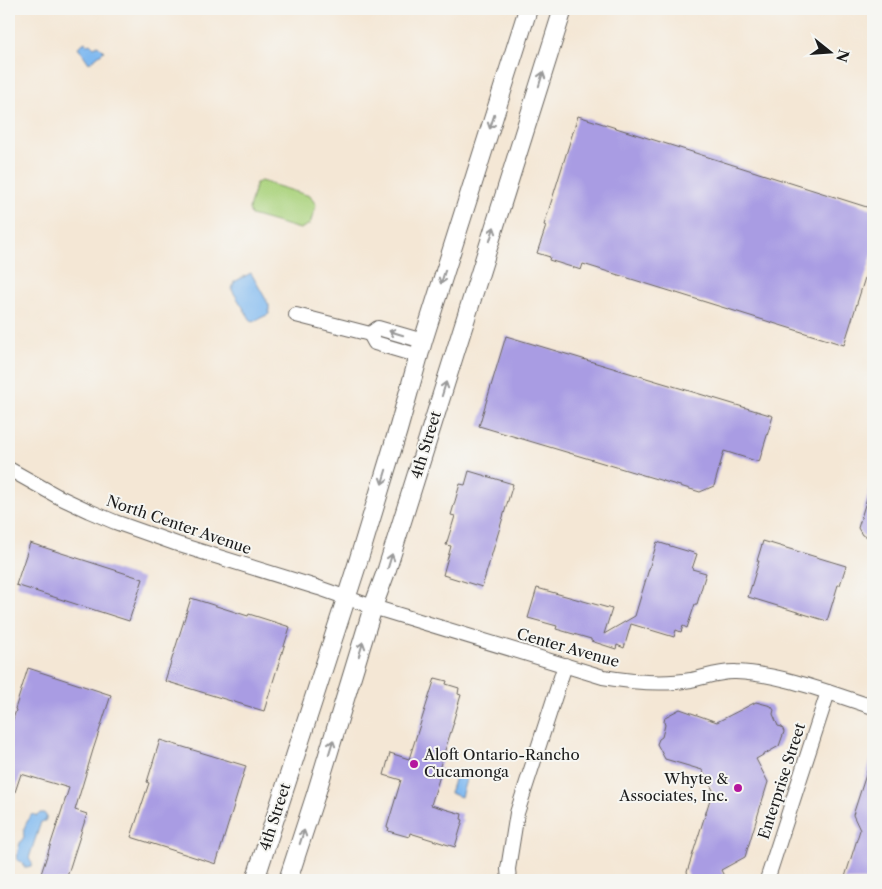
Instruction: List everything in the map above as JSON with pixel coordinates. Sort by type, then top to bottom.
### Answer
[{"type":"main road","name":"4th Street","points":[[255,880],[346,597],[398,430],[421,348],[528,9]]},
{"type":"main road","name":"4th Street","points":[[288,880],[374,606],[388,569],[563,9]]},
{"type":"street","points":[[296,315],[370,334],[378,328],[421,348]]},
{"type":"street","name":"North Center Avenue","points":[[9,469],[57,496],[114,522],[180,545],[346,597]]},
{"type":"street","name":"Center Avenue","points":[[346,597],[603,677],[648,683],[690,680],[734,672],[761,674],[828,692],[873,707]]},
{"type":"street","points":[[509,880],[508,869],[517,813],[565,665]]},
{"type":"street","name":"Enterprise Street","points":[[767,880],[828,692]]},
{"type":"green space","points":[[261,181],[310,196],[316,205],[310,224],[300,229],[251,215],[249,209],[256,183]]},
{"type":"water","points":[[85,42],[87,45],[90,43],[94,47],[98,45],[104,51],[89,63],[78,47]]},
{"type":"water","points":[[251,273],[269,305],[269,314],[252,322],[232,290],[234,282]]},
{"type":"water","points":[[457,770],[468,773],[461,797],[450,793]]},
{"type":"water","points":[[40,813],[44,813],[46,819],[41,822],[29,858],[32,863],[31,866],[24,867],[22,862],[17,860],[19,845],[24,837],[24,828],[32,814],[37,816]]},
{"type":"building","points":[[578,116],[873,209],[873,252],[844,345],[583,264],[581,270],[549,260],[550,257],[537,253]]},
{"type":"building","points":[[506,336],[773,416],[759,462],[724,451],[714,486],[700,492],[479,426]]},
{"type":"building","points":[[469,471],[513,484],[482,587],[443,575],[451,546],[446,545],[455,516],[451,515],[460,484],[465,485]]},
{"type":"building","points":[[870,488],[873,489],[873,539],[862,535],[858,528]]},
{"type":"building","points":[[763,541],[846,566],[827,621],[748,597]]},
{"type":"building","points":[[657,542],[697,554],[692,569],[706,573],[697,604],[695,604],[687,628],[683,626],[681,632],[676,630],[674,637],[631,624],[624,648],[617,645],[616,649],[591,641],[591,639],[556,629],[557,626],[528,618],[537,588],[612,609],[604,634],[635,616]]},
{"type":"building","points":[[30,543],[143,579],[129,621],[16,585]]},
{"type":"building","points":[[191,598],[290,627],[264,711],[165,681]]},
{"type":"building","points":[[28,668],[111,695],[75,810],[87,814],[66,880],[39,880],[69,788],[21,774],[11,804],[9,804],[9,732]]},
{"type":"building","name":"Aloft Ontario-Rancho Cucamonga","points":[[435,678],[447,681],[446,684],[459,688],[458,694],[461,695],[439,769],[442,769],[431,805],[462,814],[461,819],[463,820],[455,847],[410,833],[409,837],[388,831],[389,828],[387,827],[401,780],[384,775],[390,753],[409,759]]},
{"type":"building","points":[[756,702],[771,706],[774,710],[773,714],[778,726],[782,727],[784,732],[779,746],[756,759],[768,782],[745,857],[721,870],[726,880],[691,880],[687,872],[713,790],[702,770],[665,759],[657,744],[662,737],[665,717],[680,709],[717,722]]},
{"type":"building","points":[[160,740],[246,766],[216,864],[131,837],[149,783],[147,782]]},
{"type":"building","points":[[871,759],[873,759],[873,880],[844,880],[860,830],[853,815]]},
{"type":"place","name":"Aloft Ontario-Rancho Cucamonga","points":[[414,764]]},
{"type":"place","name":"Whyte & Associates, Inc.","points":[[738,788]]}]
